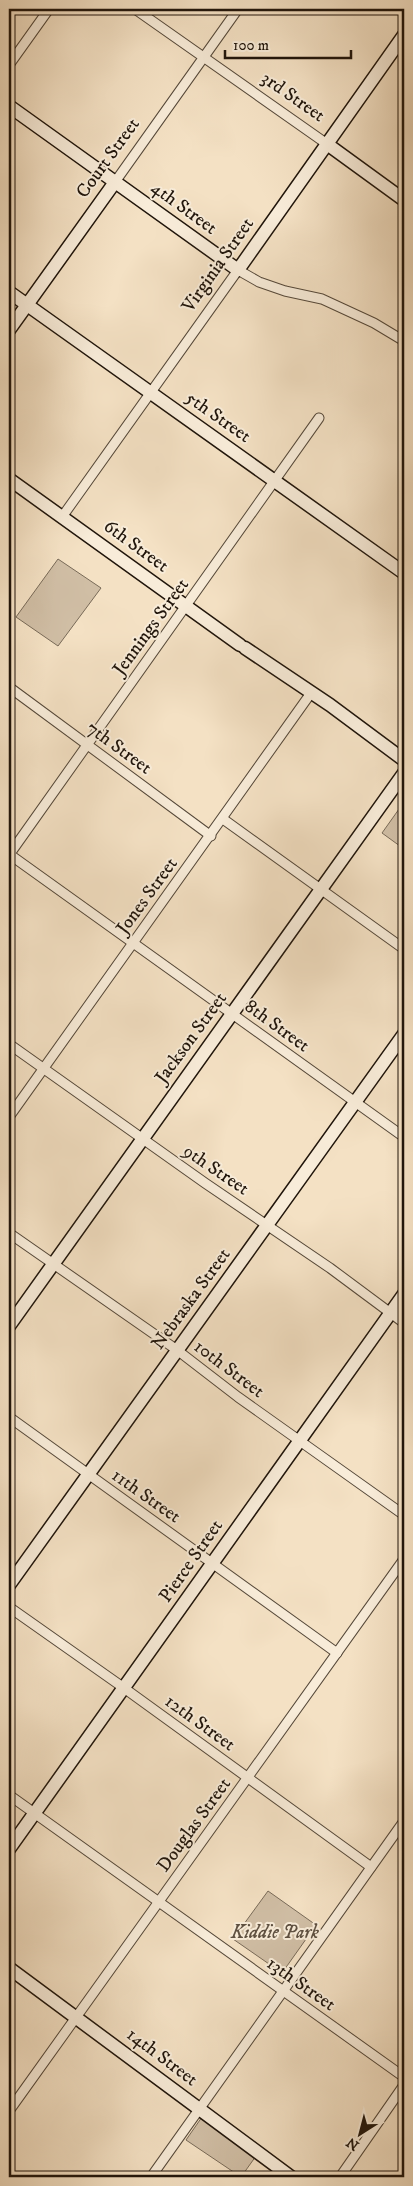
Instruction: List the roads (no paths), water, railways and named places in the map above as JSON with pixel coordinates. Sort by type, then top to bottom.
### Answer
[{"type":"main road","name":"Virginia Street","points":[[238,270],[404,35]]},
{"type":"main road","name":"4th Street","points":[[9,106],[238,270]]},
{"type":"main road","name":"3rd Street","points":[[326,144],[404,200]]},
{"type":"main road","name":"Court Street","points":[[9,330],[114,182]]},
{"type":"main road","name":"5th Street","points":[[9,292],[274,481],[403,568]]},
{"type":"main road","name":"6th Street","points":[[9,479],[404,760]]},
{"type":"main road","name":"Jackson Street","points":[[9,1326],[404,772]]},
{"type":"main road","name":"Nebraska Street","points":[[9,1585],[404,1034]]},
{"type":"main road","name":"Pierce Street","points":[[9,1849],[404,1294]]},
{"type":"main road","name":"14th Street","points":[[9,1968],[292,2177]]},
{"type":"street","points":[[9,65],[49,9]]},
{"type":"street","name":"3rd Street","points":[[135,9],[326,144]]},
{"type":"street","name":"Court Street","points":[[114,182],[238,9]]},
{"type":"street","name":"4th Street","points":[[238,270],[268,285],[322,300],[374,323],[404,341]]},
{"type":"street","name":"Virginia Street","points":[[62,517],[238,270]]},
{"type":"street","name":"Jennings Street","points":[[9,854],[319,418]]},
{"type":"street","name":"7th Street","points":[[9,687],[211,836]]},
{"type":"street","name":"Jones Street","points":[[9,1117],[211,836],[311,693]]},
{"type":"street","points":[[223,819],[404,948]]},
{"type":"street","name":"8th Street","points":[[9,854],[404,1137]]},
{"type":"street","name":"9th Street","points":[[9,1044],[142,1139],[268,1224],[404,1324]]},
{"type":"street","name":"10th Street","points":[[9,1233],[177,1350],[404,1515]]},
{"type":"street","name":"11th Street","points":[[9,1418],[337,1653]]},
{"type":"street","name":"Douglas Street","points":[[9,2110],[404,1558]]},
{"type":"street","name":"12th Street","points":[[9,1607],[371,1867]]},
{"type":"street","name":"13th Street","points":[[9,1794],[404,2077]]},
{"type":"street","points":[[151,2177],[404,1821]]},
{"type":"street","points":[[340,2177],[404,2086]]},
{"type":"park label","name":"Kiddie Park","points":[[275,1932]]}]
